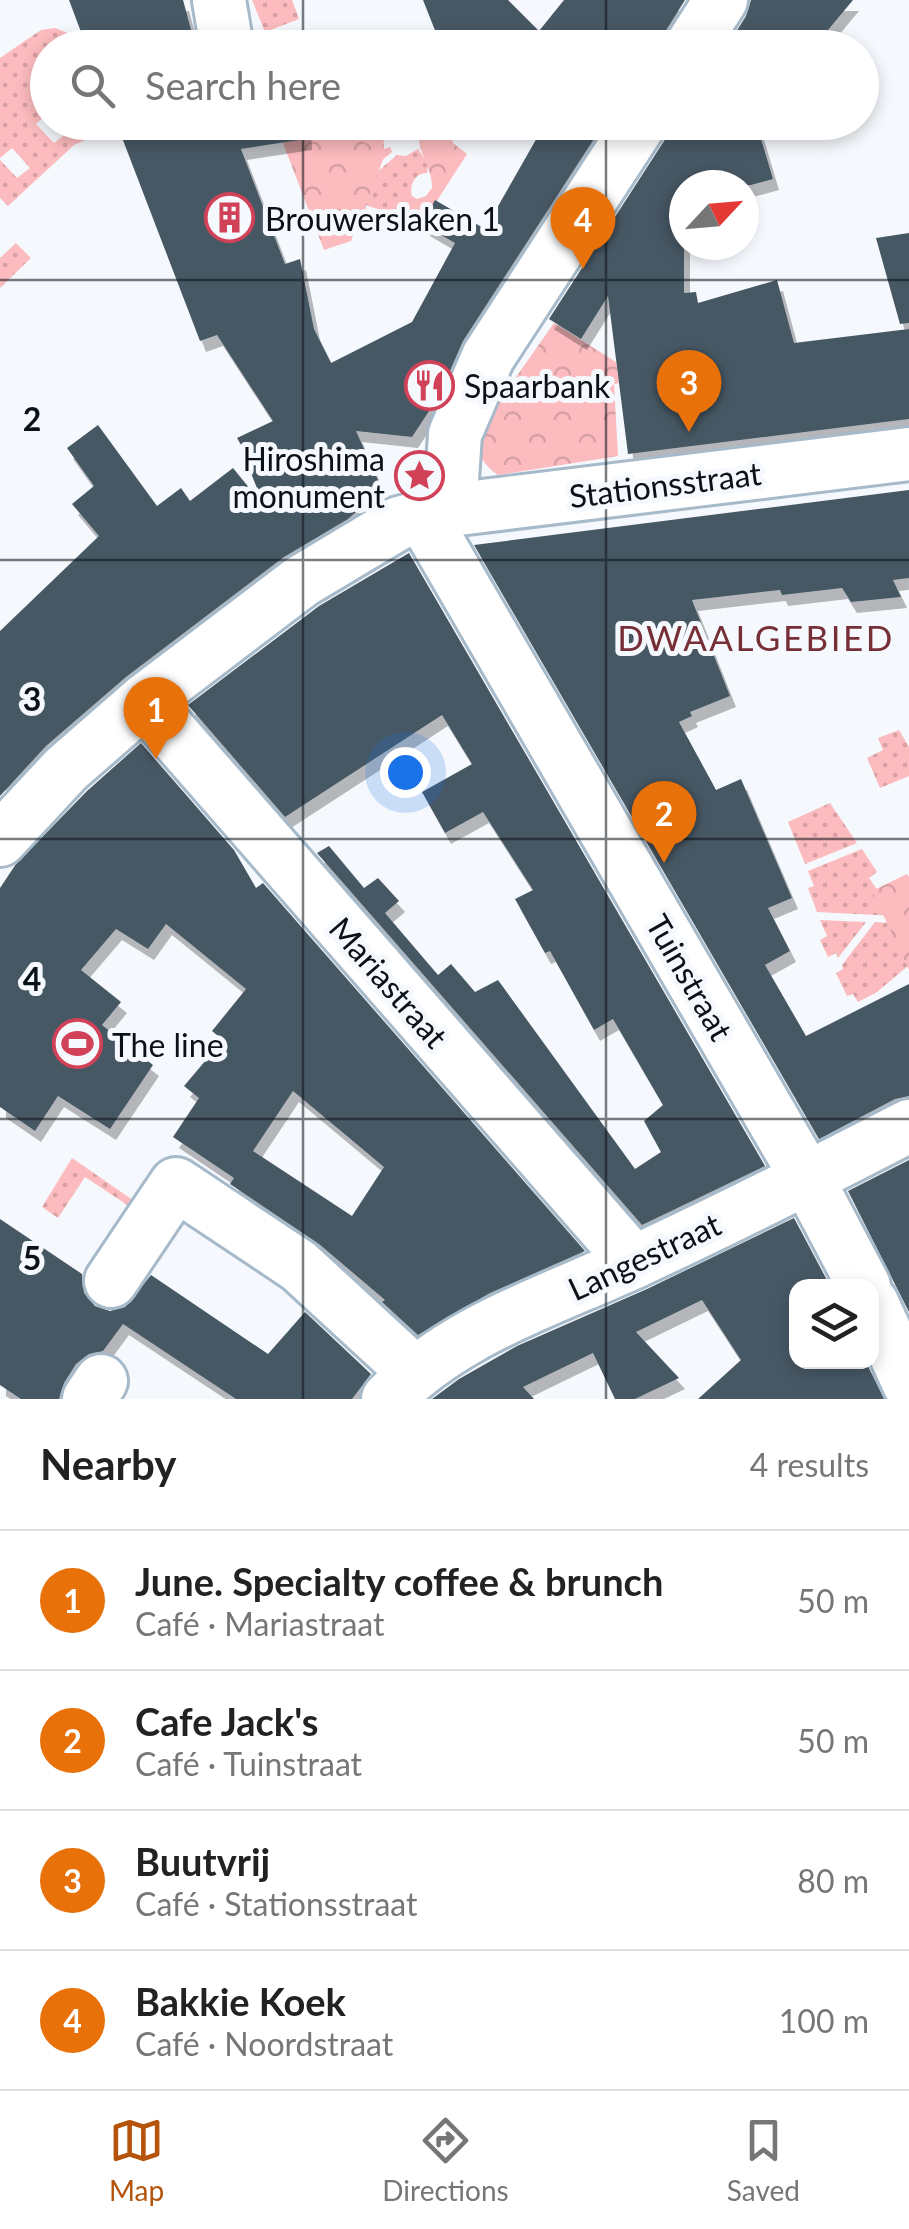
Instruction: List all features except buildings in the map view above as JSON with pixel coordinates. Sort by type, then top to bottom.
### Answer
[{"type":"street","points":[[219,0],[225,30]]},
{"type":"street","points":[[702,30],[721,0]]},
{"type":"street","points":[[436,512],[454,434],[488,358],[629,140]]},
{"type":"street","name":"Stationsstraat","points":[[0,840],[66,768],[144,701],[302,581],[377,534],[436,512],[909,454]]},
{"type":"street","name":"Tuinstraat","points":[[436,512],[860,1279]]},
{"type":"street","name":"Mariastraat","points":[[144,701],[634,1262]]},
{"type":"street","name":"Langestraat","points":[[401,1385],[486,1328],[634,1262],[909,1126]]},
{"type":"street","points":[[111,1281],[176,1184],[300,1266],[401,1385]]},
{"type":"street","points":[[879,1318],[909,1384]]},
{"type":"green space","points":[[252,0],[292,0],[299,19],[264,30]]},
{"type":"green space","points":[[30,38],[30,140],[54,143],[86,140],[74,145],[8,206],[0,198],[0,160],[17,178],[30,168],[12,148],[0,158],[0,58]]},
{"type":"green space","points":[[347,140],[383,140],[384,149],[390,147],[392,152],[375,166],[336,148]]},
{"type":"green space","points":[[359,140],[386,152],[351,241],[324,250],[283,143]]},
{"type":"green space","points":[[419,140],[452,140],[467,154],[422,224],[415,220],[390,229],[389,212],[412,196],[426,196],[432,188]]},
{"type":"green space","points":[[418,149],[428,165],[427,173],[414,180],[412,196],[390,213],[365,205],[372,225],[352,231],[377,172],[397,155],[406,156]]},
{"type":"green space","points":[[16,243],[31,258],[0,288],[0,258]]},
{"type":"green space","points":[[554,323],[616,362],[618,456],[498,475],[480,454],[481,427]]},
{"type":"green space","points":[[899,730],[909,747],[909,776],[880,788],[867,758],[883,750],[878,738]]},
{"type":"green space","points":[[830,803],[857,843],[805,864],[788,822]]},
{"type":"green space","points":[[862,849],[877,872],[869,878],[896,916],[817,912],[808,888],[814,886],[808,871]]},
{"type":"green space","points":[[907,874],[909,877],[909,970],[872,891]]},
{"type":"green space","points":[[820,920],[866,922],[838,958],[836,953],[828,957],[820,940],[827,936]]},
{"type":"green space","points":[[875,922],[901,924],[909,965],[877,992],[858,1002],[853,994],[847,996],[836,973],[843,969],[842,965]]},
{"type":"green space","points":[[72,1158],[140,1205],[141,1214],[85,1177],[58,1218],[42,1207]]},
{"type":"place","name":"Brouwerslaken 1","points":[[230,218]]},
{"type":"place","name":"Bakkie Koek","points":[[583,269]]},
{"type":"place","name":"Spaarbank","points":[[429,385]]},
{"type":"place","name":"Buutvrij","points":[[689,432]]},
{"type":"place","name":"Hiroshima monument","points":[[420,476]]},
{"type":"place","name":"June. Specialty coffee & brunch","points":[[156,759]]},
{"type":"place","name":"Cafe Jack's","points":[[664,863]]},
{"type":"place","name":"The line","points":[[77,1044]]},
{"type":"district","name":"DWAALGEBIED","points":[[756,637]]}]
